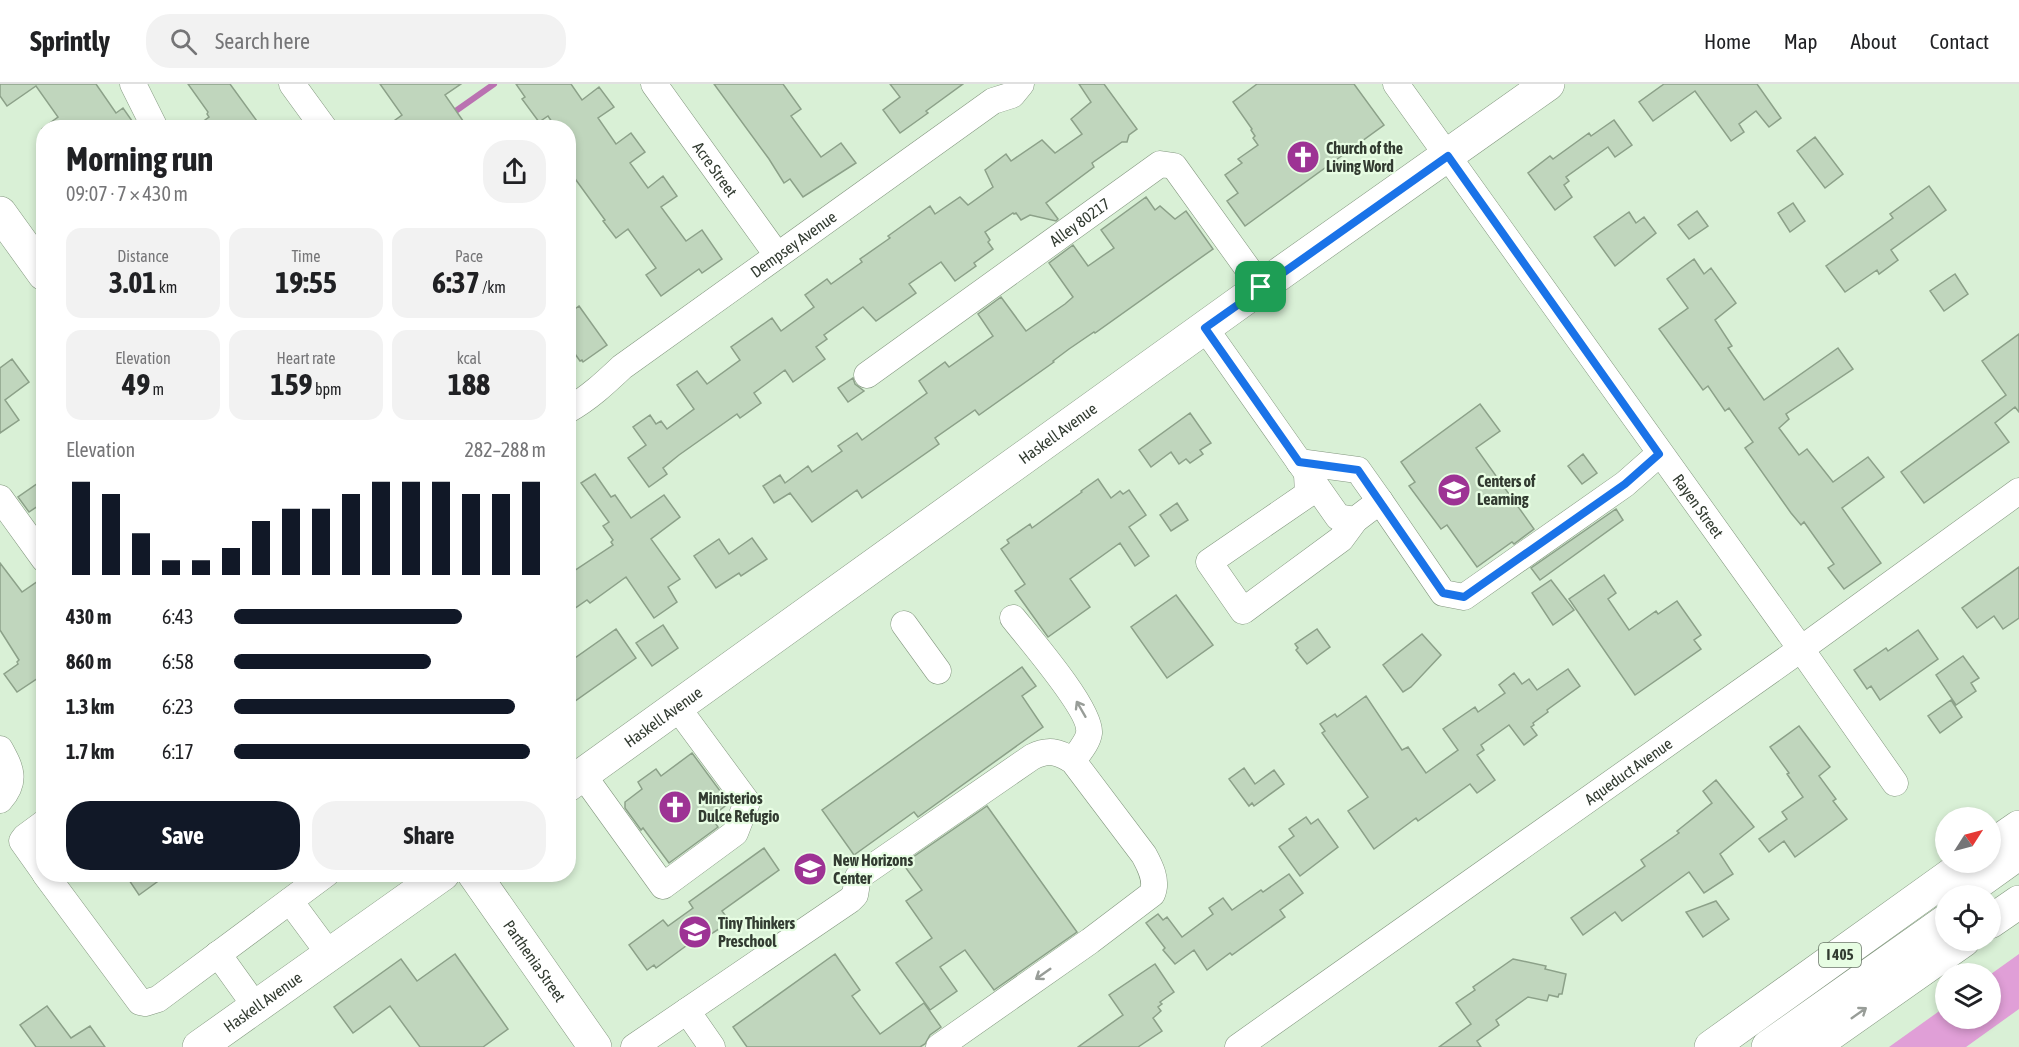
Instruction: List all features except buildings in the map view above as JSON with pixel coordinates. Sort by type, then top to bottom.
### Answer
[{"type":"main road","name":"Haskell Avenue","points":[[576,780],[1261,287],[1548,84]]},
{"type":"main road","points":[[0,213],[36,263]]},
{"type":"main road","points":[[2001,839],[2019,827]]},
{"type":"main road","points":[[1974,885],[2019,853]]},
{"type":"main road","points":[[1997,885],[2019,869]]},
{"type":"main road","name":"I 405","points":[[1711,1047],[1954,873]]},
{"type":"main road","name":"Haskell Avenue","points":[[199,1047],[432,882]]},
{"type":"main road","name":"Parthenia Street","points":[[480,882],[595,1047]]},
{"type":"main road","points":[[2001,915],[2019,902]]},
{"type":"main road","points":[[2001,917],[2019,908]]},
{"type":"main road","points":[[1747,1047],[1935,913]]},
{"type":"main road","points":[[1767,1047],[1935,929]]},
{"type":"main road","points":[[1812,1047],[1948,951]]},
{"type":"street","points":[[133,84],[152,120]]},
{"type":"street","points":[[292,84],[318,120]]},
{"type":"street","name":"Acre Street","points":[[654,84],[777,255]]},
{"type":"street","name":"Dempsey Avenue","points":[[576,406],[600,389],[622,367],[993,101],[1012,95],[1021,84]]},
{"type":"street","name":"Rayen Street","points":[[1396,84],[1659,454],[1801,648],[1895,783]]},
{"type":"street","name":"Alley 80217","points":[[867,375],[1160,164],[1174,166],[1261,287]]},
{"type":"street","points":[[1205,328],[1338,517],[1355,520]]},
{"type":"street","points":[[1303,468],[1358,470],[1443,593],[1464,597],[1625,484],[1659,454]]},
{"type":"street","points":[[1303,468],[1308,494],[1209,562],[1243,611],[1341,539],[1355,520],[1380,501]]},
{"type":"street","name":"Aqueduct Avenue","points":[[1238,1047],[2019,491]]},
{"type":"street","points":[[0,498],[36,548]]},
{"type":"street","points":[[1013,618],[1080,705],[1089,723],[1089,735],[1073,761]]},
{"type":"street","points":[[904,624],[938,671]]},
{"type":"street","points":[[576,780],[663,886],[735,833],[747,802],[677,707]]},
{"type":"street","points":[[0,750],[9,766],[11,777],[8,791],[0,800]]},
{"type":"street","points":[[634,1047],[850,900],[855,895],[858,877],[1032,757],[1042,752],[1064,755],[1073,761],[1144,855],[1150,866],[1155,888],[1152,894],[1090,941],[939,1047]]},
{"type":"street","points":[[36,829],[22,841],[36,861]]},
{"type":"street","points":[[51,882],[140,1002],[145,1004],[158,999],[315,882]]},
{"type":"street","points":[[290,901],[330,955]]},
{"type":"street","points":[[218,954],[256,1007]]},
{"type":"street","points":[[687,1011],[712,1047]]},
{"type":"shaded area","points":[[2019,954],[2019,1009],[2001,1022],[2001,967]]},
{"type":"shaded area","points":[[1935,1014],[1935,1029],[1991,1029],[1966,1047],[1889,1047]]},
{"type":"waterway","points":[[450,115],[494,84]]},
{"type":"place","name":"Church of the Living Word","points":[[1303,157]]},
{"type":"place","name":"Centers of Learning","points":[[1454,490]]},
{"type":"place","name":"Ministerios Dulce Refugio","points":[[675,807]]},
{"type":"place","name":"New Horizons Center","points":[[810,869]]},
{"type":"place","name":"Tiny Thinkers Preschool","points":[[695,932]]},
{"type":"route","points":[[1448,156],[1659,454],[1625,484],[1464,597],[1443,593],[1358,470],[1299,462],[1205,328],[1261,287],[1448,156]]}]
